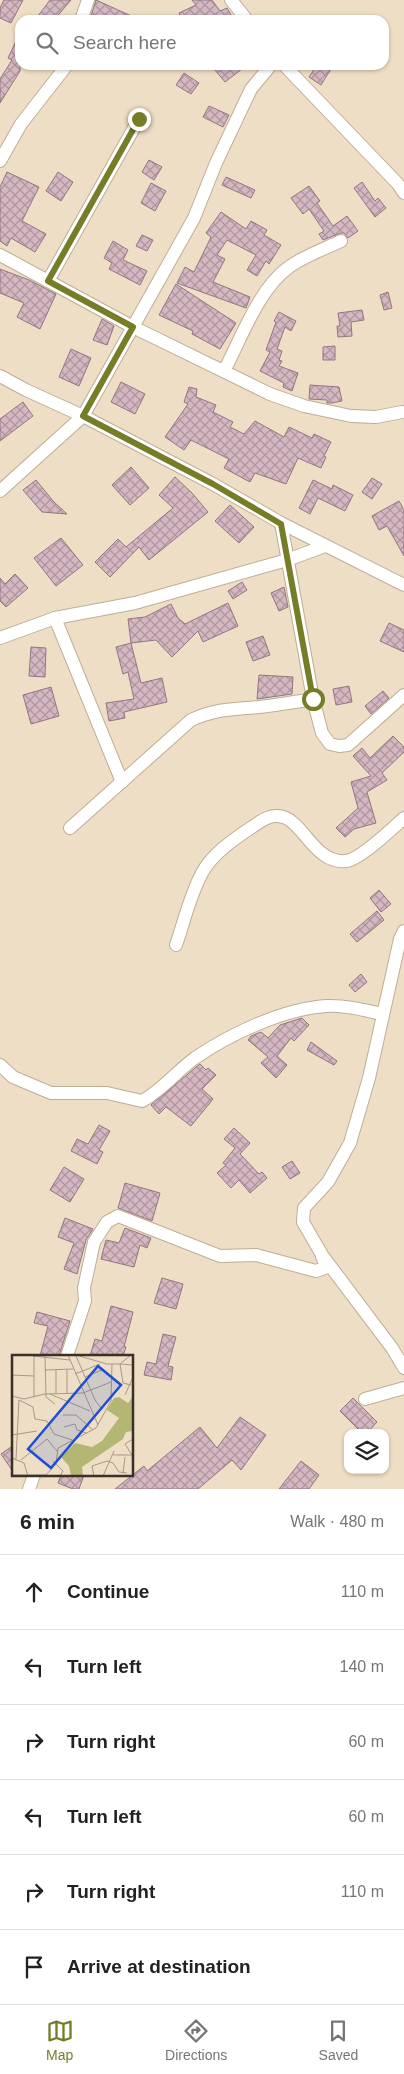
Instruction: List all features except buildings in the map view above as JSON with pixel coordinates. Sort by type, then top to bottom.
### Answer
[{"type":"street","points":[[83,15],[88,0]]},
{"type":"street","points":[[231,0],[243,15]]},
{"type":"street","points":[[0,161],[21,124],[63,70]]},
{"type":"street","points":[[0,491],[83,416],[194,218],[216,163],[251,89],[267,70]]},
{"type":"street","points":[[289,70],[398,184],[404,193]]},
{"type":"street","points":[[48,281],[139,119]]},
{"type":"street","points":[[224,372],[272,283],[289,267],[341,241]]},
{"type":"street","points":[[0,255],[133,327],[270,394],[304,406],[351,416],[376,417],[402,412]]},
{"type":"street","points":[[0,376],[83,416],[213,484],[281,524],[404,585]]},
{"type":"street","points":[[281,524],[313,699],[322,733],[330,744],[348,745],[404,695]]},
{"type":"street","points":[[0,638],[54,618],[135,603],[287,560],[325,546]]},
{"type":"street","points":[[54,618],[122,782]]},
{"type":"street","points":[[70,828],[191,720],[208,712],[224,709],[284,704],[313,699]]},
{"type":"street","points":[[176,945],[202,873],[219,852],[268,817],[283,817],[295,826],[317,850],[336,860],[348,861],[358,857],[404,818]]},
{"type":"street","points":[[67,1355],[85,1301],[84,1288],[94,1242],[108,1222],[118,1216],[220,1256],[256,1255],[316,1270],[327,1267],[303,1222],[304,1208],[328,1182],[350,1143],[369,1078],[382,1014],[400,939],[404,931]]},
{"type":"street","points":[[0,1065],[13,1077],[51,1093],[108,1093],[142,1101],[195,1058],[241,1032],[288,1014],[325,1006],[349,1007],[382,1014]]},
{"type":"street","points":[[322,1255],[398,1349],[404,1368]]},
{"type":"street","points":[[365,1399],[404,1388]]},
{"type":"street","points":[[29,1489],[34,1476]]},
{"type":"route","points":[[139,119],[48,281],[133,327],[83,416],[213,484],[281,524],[313,699]]}]
